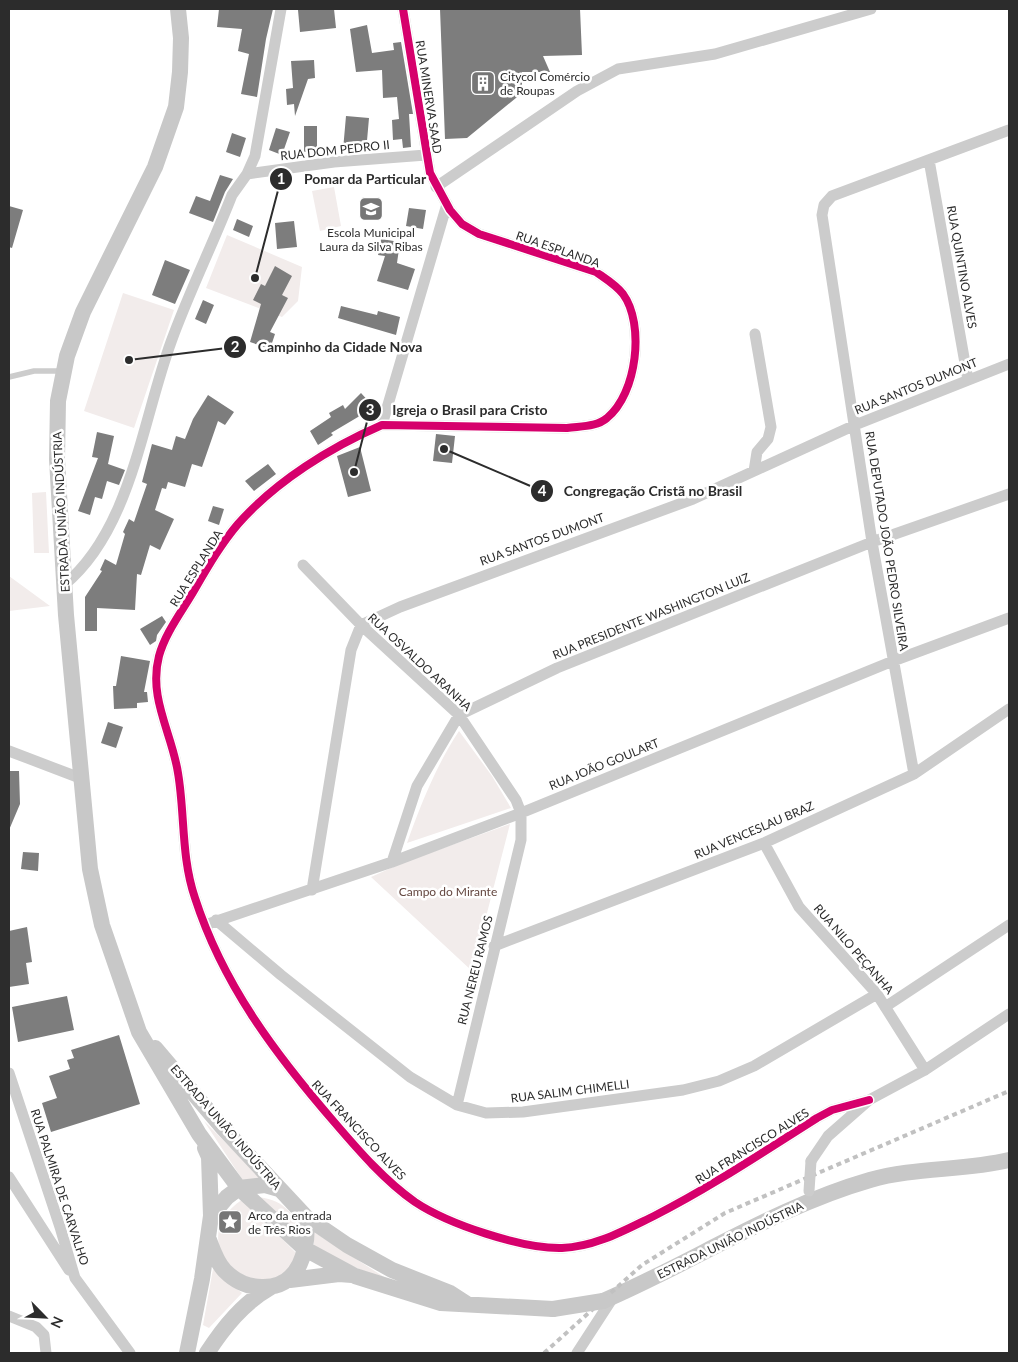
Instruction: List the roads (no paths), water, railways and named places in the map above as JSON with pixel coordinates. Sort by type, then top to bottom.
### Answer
[{"type":"main road","name":"ESTRADA UNIÃO INDÚSTRIA","points":[[178,9],[181,38],[176,107],[155,167],[83,312],[63,371],[58,401],[57,442],[64,585],[80,778],[94,897],[139,1032],[199,1134],[239,1188],[305,1249],[355,1276],[441,1303],[554,1309],[608,1299],[809,1196],[902,1173],[991,1164],[1009,1160]]},
{"type":"main road","name":"ESTRADA UNIÃO INDÚSTRIA","points":[[139,1032],[157,1049],[223,1128],[306,1217],[348,1245],[392,1270],[450,1293],[471,1306]]},
{"type":"main road","points":[[187,1353],[209,1240],[211,1216],[209,1157],[199,1134]]},
{"type":"main road","name":"ESTRADA UNIÃO INDÚSTRIA","points":[[991,1164],[1009,1166]]},
{"type":"main road","points":[[211,1216],[227,1196],[239,1188],[265,1185],[279,1189]]},
{"type":"main road","points":[[290,1280],[303,1259],[307,1233],[306,1217]]},
{"type":"main road","points":[[209,1240],[223,1270],[237,1281],[253,1287],[271,1287]]},
{"type":"main road","points":[[207,1353],[231,1319],[258,1295],[271,1287],[290,1280],[339,1274],[355,1276]]},
{"type":"street","points":[[64,585],[82,571],[97,550],[118,511],[171,342],[232,194],[247,174],[255,156],[281,9]]},
{"type":"street","name":"RUA MINERVA SAAD","points":[[404,9],[426,154],[430,173],[436,187]]},
{"type":"street","points":[[436,187],[577,91],[618,68],[714,54],[871,9]]},
{"type":"street","points":[[929,160],[1009,130]]},
{"type":"street","name":"RUA DOM PEDRO II","points":[[247,174],[334,162],[426,154]]},
{"type":"street","name":"RUA DEPUTADO JOÃO PEDRO SILVEIRA","points":[[914,774],[872,542],[822,215],[824,205],[832,196],[929,160]]},
{"type":"street","name":"RUA QUINTINO ALVES","points":[[929,160],[968,380]]},
{"type":"street","name":"RUA ESPLANDA","points":[[211,923],[189,881],[178,771],[156,693],[159,656],[167,636],[222,545],[240,522],[292,477],[354,437],[382,424],[567,428],[592,425],[607,419],[620,404],[630,384],[634,366],[635,343],[630,308],[623,294],[596,272],[479,234],[462,224],[436,187]]},
{"type":"street","points":[[382,424],[447,204]]},
{"type":"street","points":[[754,471],[757,452],[768,439],[771,427],[755,334]]},
{"type":"street","name":"RUA SANTOS DUMONT","points":[[361,625],[400,607],[693,499],[855,425],[1009,364]]},
{"type":"street","name":"RUA PRESIDENTE WASHINGTON LUIZ","points":[[459,715],[557,668],[872,542],[1009,494]]},
{"type":"street","name":"RUA OSVALDO ARANHA","points":[[303,565],[361,625],[459,715],[516,800],[521,813]]},
{"type":"street","name":"RUA JOÃO GOULART","points":[[211,923],[392,862],[521,813],[893,661],[1009,618]]},
{"type":"street","points":[[312,890],[351,650],[361,625]]},
{"type":"street","name":"RUA VENCESLAU BRAZ","points":[[494,946],[764,843],[914,774],[1009,709]]},
{"type":"street","points":[[392,862],[417,786],[459,715]]},
{"type":"street","points":[[9,752],[80,778]]},
{"type":"street","name":"RUA NEREU RAMOS","points":[[457,1105],[494,946],[522,840],[521,813]]},
{"type":"street","name":"RUA NILO PEÇANHA","points":[[764,843],[800,906],[877,994],[925,1070]]},
{"type":"street","name":"RUA FRANCISCO ALVES","points":[[211,923],[231,983],[270,1044],[347,1136],[394,1186],[418,1204],[449,1219],[512,1241],[529,1245],[564,1248],[595,1242],[624,1231],[698,1193],[817,1118],[832,1110],[868,1100]]},
{"type":"street","name":"RUA SALIM CHIMELLI","points":[[211,923],[281,975],[410,1077],[457,1105],[486,1113],[523,1112],[683,1090],[719,1081],[754,1066],[877,994]]},
{"type":"street","points":[[885,1006],[1009,925]]},
{"type":"street","points":[[809,1196],[811,1162],[828,1136],[868,1100],[925,1070],[1009,1014]]},
{"type":"street","name":"RUA PALMIRA DE CARVALHO","points":[[9,1073],[75,1278],[130,1353]]},
{"type":"street","points":[[9,1177],[75,1278]]},
{"type":"street","points":[[577,1353],[608,1299]]},
{"type":"street","points":[[9,1316],[36,1327],[44,1335],[46,1353]]},
{"type":"lane","points":[[9,377],[34,371],[63,371]]},
{"type":"railway","points":[[544,1353],[642,1265],[725,1213],[1009,1091]]},
{"type":"place","name":"Citycol Comércio de Roupas","points":[[483,83]]},
{"type":"place","name":"Escola Municipal Laura da Silva Ribas","points":[[371,209]]},
{"type":"place","name":"Pomar da Particular","points":[[255,278]]},
{"type":"place","name":"Campinho da Cidade Nova","points":[[129,360]]},
{"type":"place","name":"Congregação Cristã no Brasil","points":[[444,449]]},
{"type":"place","name":"Igreja o Brasil para Cristo","points":[[354,472]]},
{"type":"place","name":"Arco da entrada de Três Rios","points":[[230,1222]]},
{"type":"park label","name":"Campo do Mirante","points":[[448,891]]}]
